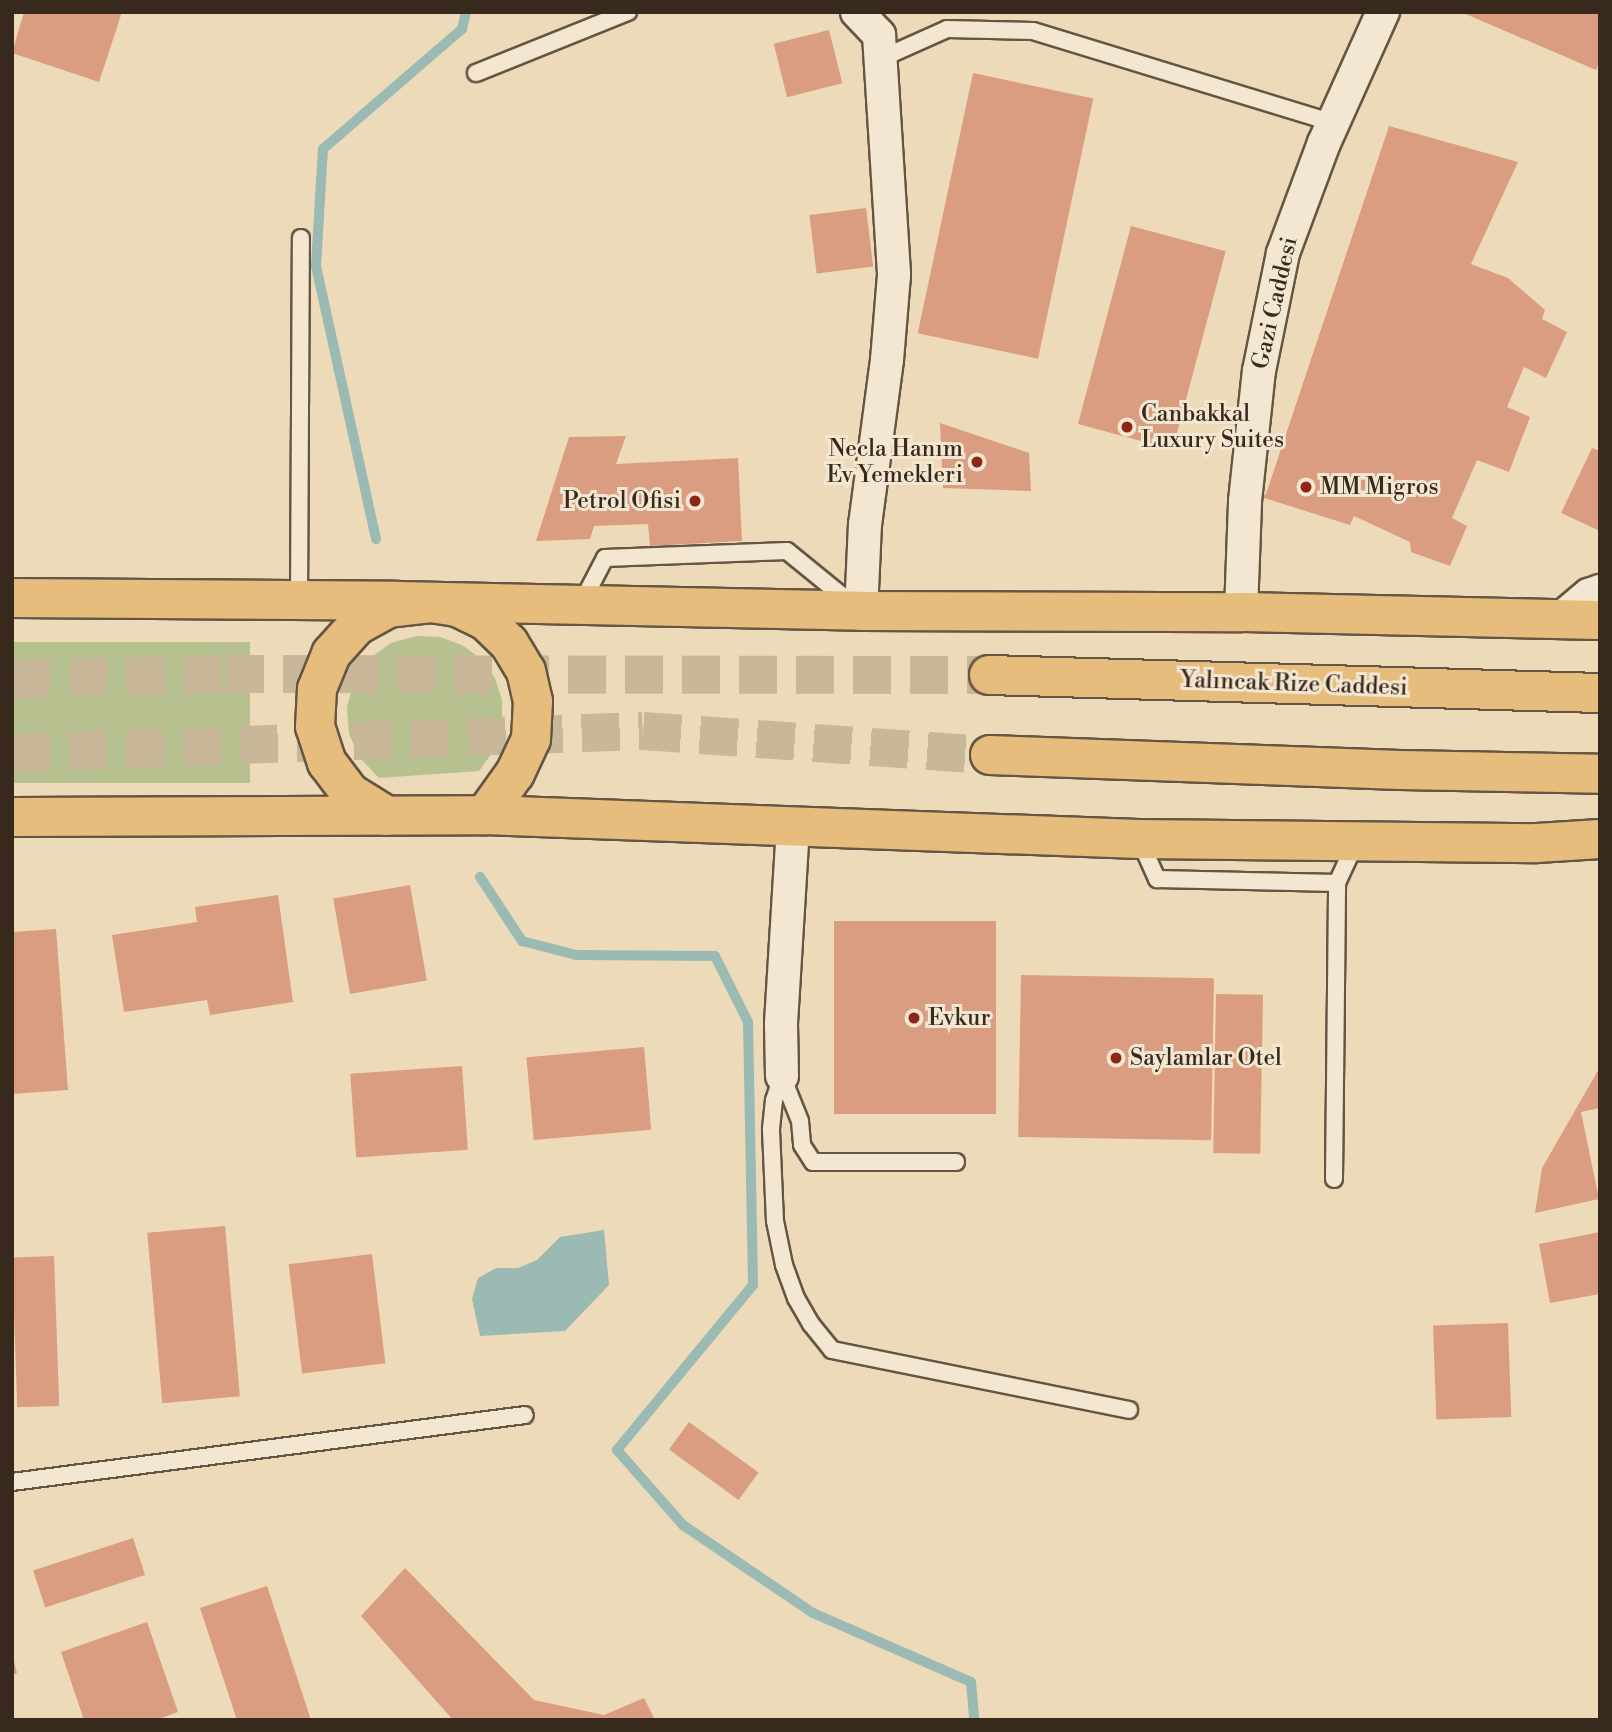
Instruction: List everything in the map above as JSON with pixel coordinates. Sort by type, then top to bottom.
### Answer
[{"type":"highway","points":[[12,598],[861,611],[1241,612],[1600,620]]},
{"type":"highway","points":[[387,816],[350,793],[327,763],[315,727],[317,689],[331,654],[356,626],[389,608],[431,603],[457,607],[486,621],[509,643],[526,671],[533,701],[531,739],[515,773],[485,815]]},
{"type":"highway","name":"Yalıncak Rize Caddesi","points":[[989,675],[1600,692]]},
{"type":"highway","points":[[990,755],[1401,770],[1600,774]]},
{"type":"highway","points":[[12,817],[485,815],[1139,839],[1537,843],[1600,839]]},
{"type":"street","points":[[857,12],[879,34],[894,275],[887,360],[865,524],[861,611]]},
{"type":"street","name":"Gazi Caddesi","points":[[1241,612],[1245,501],[1259,371],[1283,253],[1334,123],[1382,12]]},
{"type":"street","points":[[1560,619],[1589,595],[1600,591]]},
{"type":"street","points":[[782,1076],[781,1023],[793,826]]},
{"type":"lane","points":[[475,73],[628,12]]},
{"type":"lane","points":[[880,59],[947,29],[1033,31],[1334,123]]},
{"type":"lane","points":[[299,601],[301,238]]},
{"type":"lane","points":[[581,605],[605,558],[787,551],[861,611]]},
{"type":"lane","points":[[1139,839],[1157,879],[1337,883]]},
{"type":"lane","points":[[1335,1179],[1337,883],[1357,840]]},
{"type":"lane","points":[[1537,843],[1600,849]]},
{"type":"lane","points":[[782,1076],[794,1099],[802,1145],[813,1162],[956,1162]]},
{"type":"lane","points":[[782,1076],[774,1100],[771,1130],[775,1220],[784,1265],[796,1298],[811,1324],[832,1350],[1129,1410]]},
{"type":"lane","points":[[12,1482],[525,1415]]},
{"type":"green space","points":[[417,636],[440,637],[462,645],[481,659],[495,678],[502,700],[502,724],[495,749],[479,771],[379,778],[360,758],[349,734],[347,707],[354,681],[369,659],[391,643]]},
{"type":"green space","points":[[12,642],[250,642],[250,783],[12,783]]},
{"type":"water","points":[[604,1230],[609,1285],[565,1331],[480,1336],[472,1299],[478,1278],[496,1268],[518,1268],[537,1260],[560,1237]]},
{"type":"building","points":[[24,12],[122,12],[99,82],[12,53]]},
{"type":"building","points":[[1461,12],[1600,12],[1600,61],[1596,70]]},
{"type":"building","points":[[829,30],[842,83],[787,97],[774,44]]},
{"type":"building","points":[[973,73],[1093,99],[1038,359],[918,333]]},
{"type":"building","points":[[1389,126],[1518,162],[1471,264],[1508,278],[1545,310],[1542,319],[1567,332],[1546,378],[1524,367],[1507,407],[1530,417],[1509,472],[1477,460],[1452,518],[1467,526],[1450,566],[1411,552],[1410,542],[1354,516],[1350,525],[1261,497],[1266,494]]},
{"type":"building","points":[[866,208],[873,267],[817,274],[809,215]]},
{"type":"building","points":[[1131,226],[1226,251],[1173,449],[1078,424]]},
{"type":"building","points":[[940,423],[1029,453],[1031,491],[943,488]]},
{"type":"building","points":[[626,436],[616,464],[738,458],[742,541],[650,546],[648,524],[594,526],[590,539],[536,541],[569,437]]},
{"type":"building","points":[[1592,448],[1600,451],[1600,531],[1561,513]]},
{"type":"building","points":[[410,885],[427,981],[350,994],[333,899]]},
{"type":"building","points":[[278,895],[293,1002],[210,1015],[207,1000],[124,1012],[112,935],[197,922],[195,907]]},
{"type":"building","name":"Evkur","points":[[834,921],[996,921],[996,1114],[834,1114]]},
{"type":"building","points":[[56,929],[68,1090],[12,1094],[12,932]]},
{"type":"building","name":"Saylamlar Otel","points":[[1021,975],[1214,978],[1211,1140],[1018,1137]]},
{"type":"building","points":[[1216,994],[1263,995],[1260,1154],[1213,1153]]},
{"type":"building","points":[[644,1047],[651,1130],[534,1140],[526,1057]]},
{"type":"building","points":[[462,1066],[468,1150],[356,1158],[350,1074]]},
{"type":"building","points":[[1600,1067],[1600,1108],[1581,1112],[1599,1199],[1535,1213],[1542,1168]]},
{"type":"building","points":[[225,1226],[240,1396],[162,1403],[147,1233]]},
{"type":"building","points":[[1600,1232],[1600,1294],[1550,1303],[1539,1244]]},
{"type":"building","points":[[372,1254],[385,1363],[302,1373],[289,1264]]},
{"type":"building","points":[[54,1256],[59,1406],[17,1407],[12,1257]]},
{"type":"building","points":[[1508,1323],[1511,1417],[1436,1420],[1433,1326]]},
{"type":"building","points":[[689,1422],[759,1473],[739,1500],[669,1450]]},
{"type":"building","points":[[133,1538],[145,1575],[45,1608],[33,1570]]},
{"type":"building","points":[[405,1568],[534,1700],[604,1715],[644,1698],[655,1720],[453,1720],[361,1616]]},
{"type":"building","points":[[267,1586],[311,1720],[237,1720],[200,1608]]},
{"type":"building","points":[[147,1622],[178,1712],[156,1720],[84,1720],[61,1652]]},
{"type":"building","points":[[12,1658],[17,1673],[12,1675]]},
{"type":"waterway","points":[[376,539],[316,266],[323,149],[462,29],[466,12]]},
{"type":"waterway","points":[[480,877],[522,941],[576,955],[715,956],[748,1022],[753,1285],[617,1450],[683,1525],[813,1613],[971,1682],[974,1720]]},
{"type":"tunnel","points":[[12,679],[226,674],[989,675]]},
{"type":"tunnel","points":[[12,753],[643,731],[990,755]]},
{"type":"place","name":"Canbakkal Luxury Suites","points":[[1127,427]]},
{"type":"place","name":"Necla Hanım Ev Yemekleri","points":[[977,462]]},
{"type":"place","name":"MM Migros","points":[[1306,487]]},
{"type":"place","name":"Petrol Ofisi","points":[[695,501]]},
{"type":"place","name":"Evkur","points":[[914,1018]]},
{"type":"place","name":"Saylamlar Otel","points":[[1116,1058]]}]
